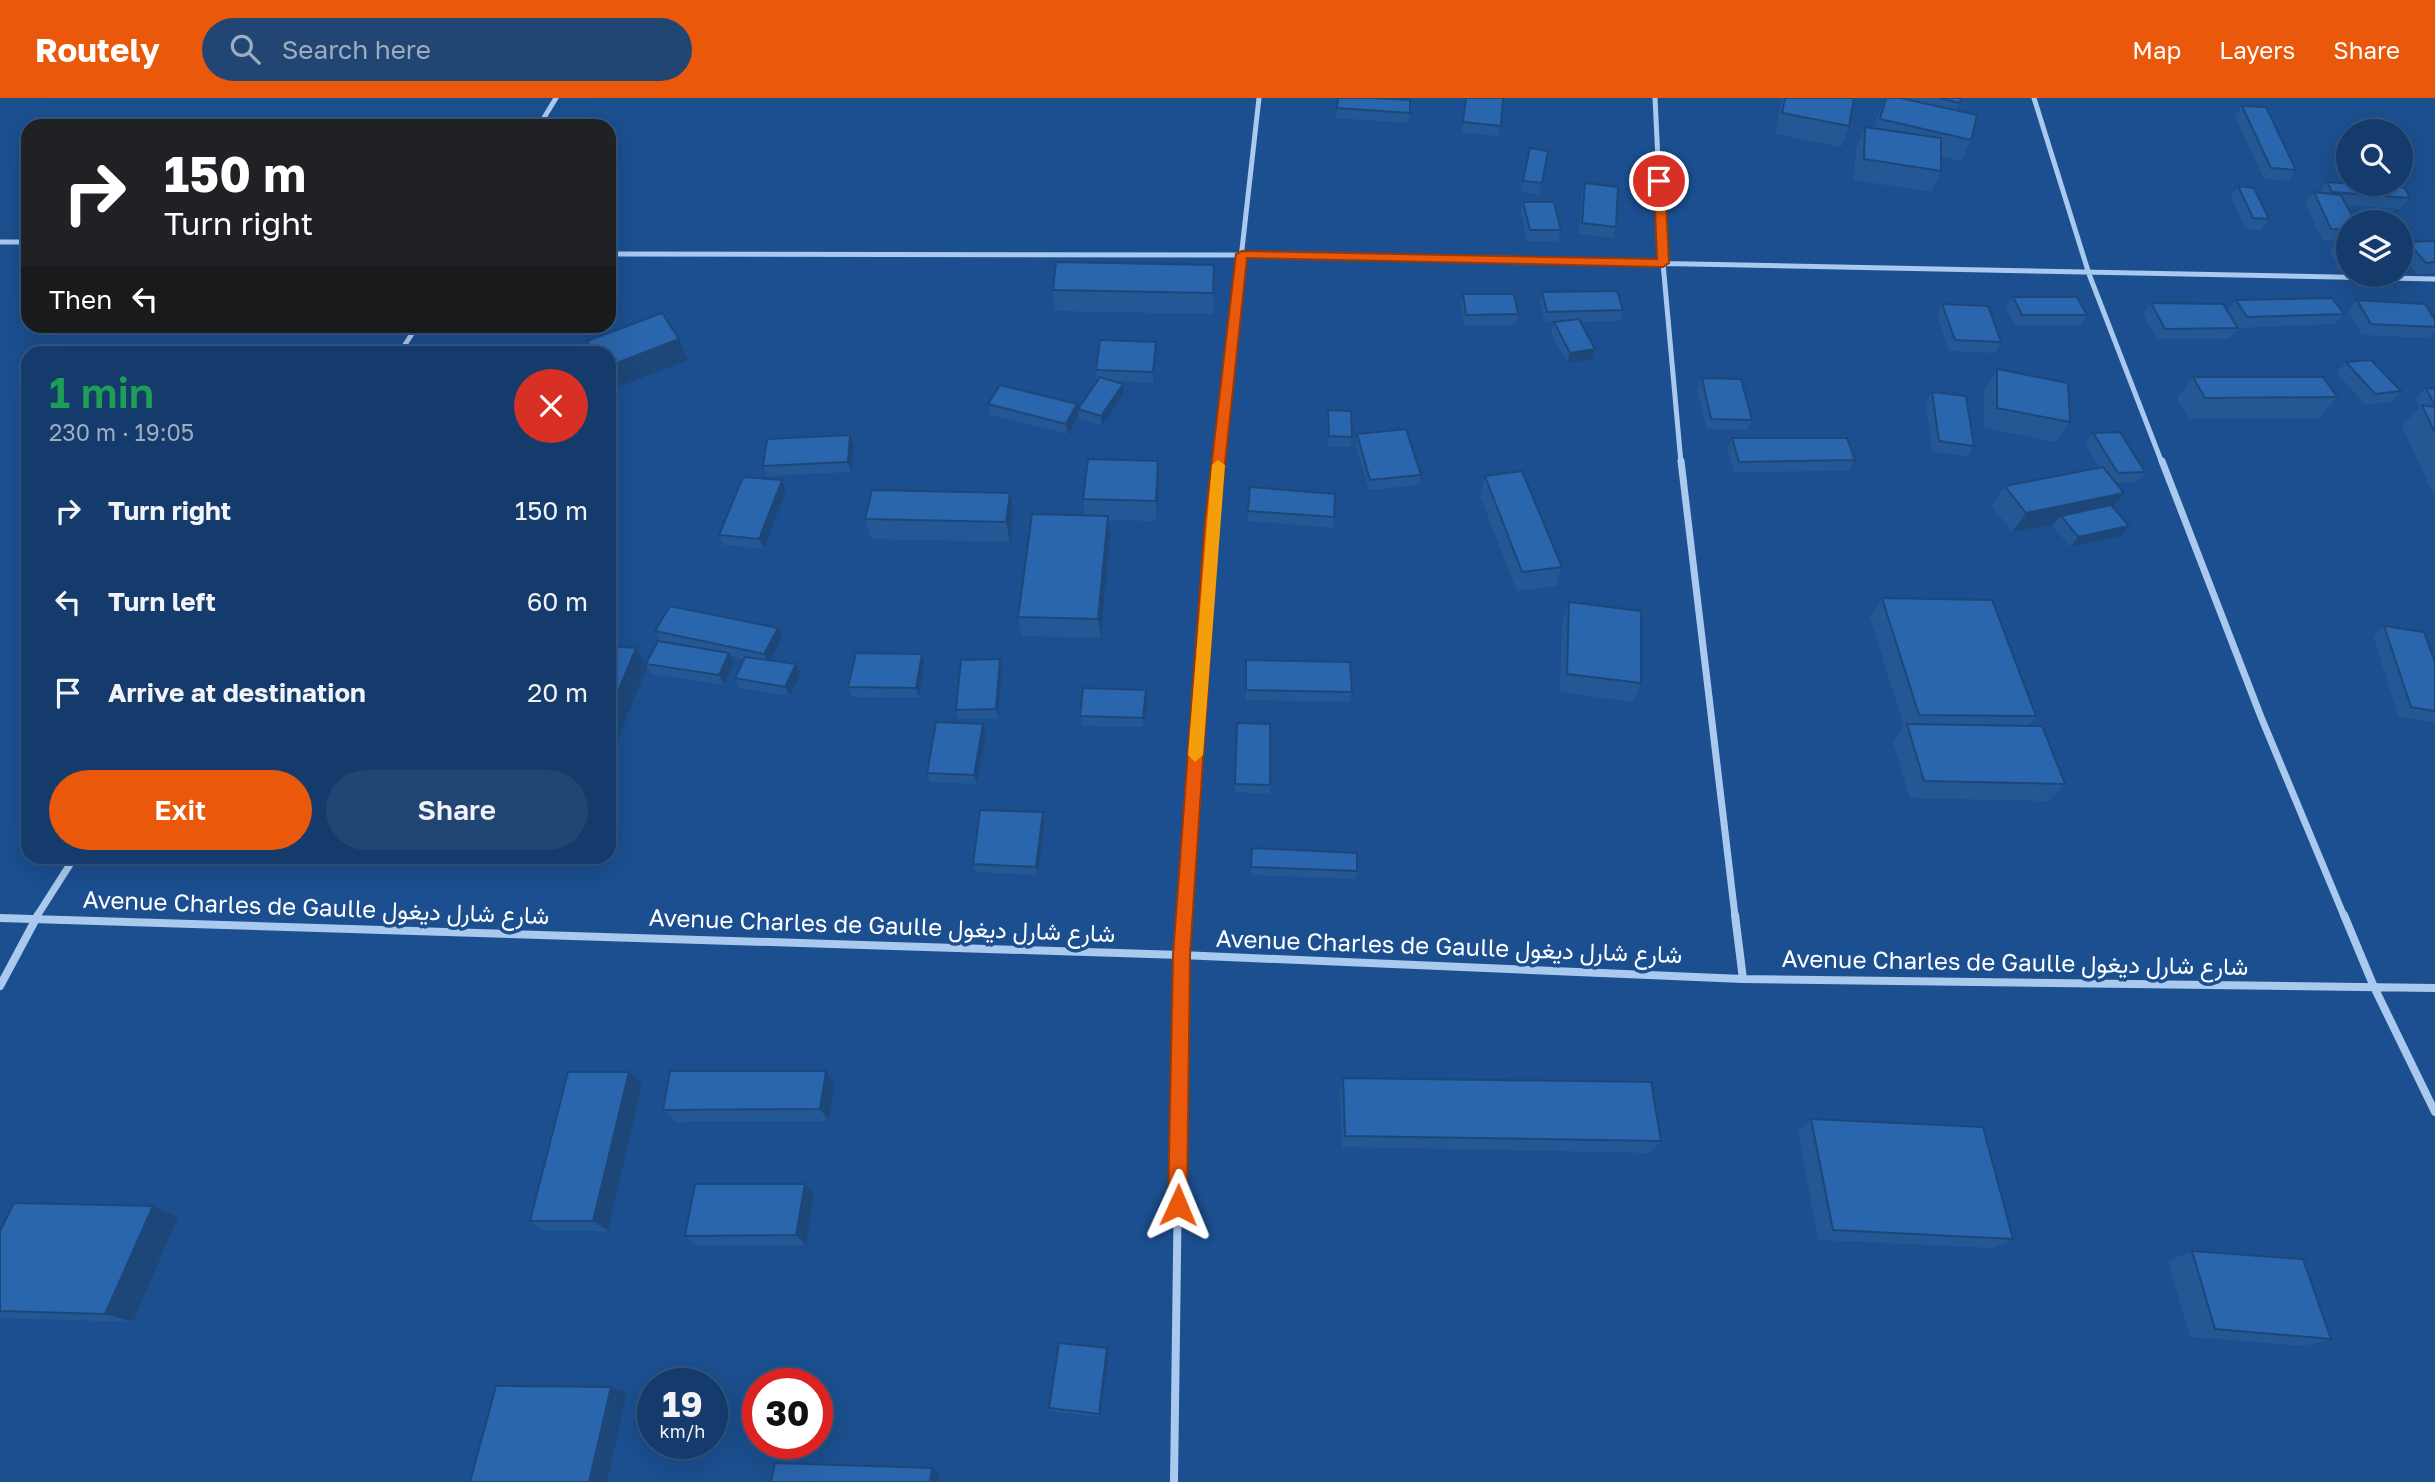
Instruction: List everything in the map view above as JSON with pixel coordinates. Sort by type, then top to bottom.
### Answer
[{"type":"street","points":[[543,119],[555,98]]},
{"type":"street","points":[[1174,1482],[1181,955],[1212,520],[1259,98]]},
{"type":"street","points":[[1655,98],[1663,263],[1684,499],[1742,979]]},
{"type":"street","points":[[2034,98],[2089,274],[2261,717],[2374,987],[2435,1112]]},
{"type":"street","points":[[0,242],[21,242]]},
{"type":"street","points":[[616,254],[1242,254],[2089,274],[2435,279]]},
{"type":"street","points":[[0,986],[35,919],[70,864]]},
{"type":"street","name":"Avenue Charles de Gaulle شارع شارل ديغول","points":[[0,918],[1181,955],[1742,979],[2435,988]]},
{"type":"building","points":[[1338,98],[1410,100],[1410,113],[1337,108]]},
{"type":"building","points":[[1466,98],[1503,98],[1501,126],[1463,122]]},
{"type":"building","points":[[1785,98],[1854,98],[1849,126],[1782,113]]},
{"type":"building","points":[[1886,98],[1900,98],[1977,115],[1971,140],[1880,119]]},
{"type":"building","points":[[1940,98],[1961,98],[1960,103]]},
{"type":"building","points":[[2242,106],[2266,107],[2296,170],[2271,168]]},
{"type":"building","points":[[1865,127],[1941,138],[1941,171],[1864,159]]},
{"type":"building","points":[[1530,148],[1548,151],[1542,183],[1523,181]]},
{"type":"building","points":[[2327,182],[2336,183],[2336,192],[2332,192]]},
{"type":"building","points":[[1585,183],[1618,187],[1616,227],[1582,223]]},
{"type":"building","points":[[2238,186],[2254,188],[2269,219],[2253,218]]},
{"type":"building","points":[[2314,192],[2342,196],[2349,210],[2336,210],[2336,229],[2331,229]]},
{"type":"building","points":[[1523,202],[1554,202],[1561,230],[1530,230]]},
{"type":"building","points":[[2435,241],[2435,262],[2426,263],[2413,248],[2413,242]]},
{"type":"building","points":[[1056,262],[1214,265],[1213,293],[1053,290]]},
{"type":"building","points":[[1617,291],[1623,310],[1547,312],[1542,292]]},
{"type":"building","points":[[1463,294],[1514,294],[1518,314],[1466,315]]},
{"type":"building","points":[[2013,297],[2077,297],[2087,315],[2022,315]]},
{"type":"building","points":[[2332,298],[2344,314],[2247,317],[2236,300]]},
{"type":"building","points":[[2357,300],[2425,304],[2435,320],[2435,327],[2371,324]]},
{"type":"building","points":[[2151,303],[2223,304],[2238,328],[2165,329]]},
{"type":"building","points":[[1942,304],[1988,306],[2001,342],[1955,340]]},
{"type":"building","points":[[662,313],[679,339],[616,363],[616,346],[590,346],[587,341],[616,333],[616,330]]},
{"type":"building","points":[[1579,319],[1595,349],[1570,353],[1554,322]]},
{"type":"building","points":[[1100,340],[1156,342],[1153,372],[1096,370]]},
{"type":"building","points":[[2371,360],[2401,391],[2375,394],[2346,362]]},
{"type":"building","points":[[1997,369],[2068,383],[2070,422],[1997,408]]},
{"type":"building","points":[[1100,377],[1123,384],[1101,416],[1078,409]]},
{"type":"building","points":[[2193,377],[2323,377],[2337,397],[2205,398]]},
{"type":"building","points":[[1702,378],[1741,379],[1752,420],[1711,419]]},
{"type":"building","points":[[1000,385],[1077,404],[1066,424],[988,404]]},
{"type":"building","points":[[2426,388],[2435,389],[2435,406]]},
{"type":"building","points":[[1932,392],[1966,396],[1974,446],[1939,441]]},
{"type":"building","points":[[2422,405],[2435,407],[2435,433]]},
{"type":"building","points":[[1328,410],[1351,411],[1352,437],[1329,436]]},
{"type":"building","points":[[1406,429],[1421,475],[1370,480],[1357,434]]},
{"type":"building","points":[[2120,432],[2145,472],[2118,473],[2093,433]]},
{"type":"building","points":[[850,435],[848,462],[763,466],[767,439]]},
{"type":"building","points":[[1732,438],[1847,438],[1855,460],[1739,462]]},
{"type":"building","points":[[1088,459],[1158,461],[1156,501],[1083,499]]},
{"type":"building","points":[[2103,467],[2124,493],[2026,513],[2005,486]]},
{"type":"building","points":[[1522,471],[1562,567],[1522,572],[1485,476]]},
{"type":"building","points":[[743,477],[782,480],[759,539],[719,535]]},
{"type":"building","points":[[1250,487],[1335,494],[1334,517],[1248,511]]},
{"type":"building","points":[[872,490],[1010,493],[1006,522],[865,519]]},
{"type":"building","points":[[2111,505],[2129,526],[2078,537],[2061,516]]},
{"type":"building","points":[[1032,514],[1108,516],[1098,619],[1018,617]]},
{"type":"building","points":[[1882,598],[1992,600],[2036,716],[1919,715]]},
{"type":"building","points":[[1569,602],[1641,611],[1641,683],[1567,674]]},
{"type":"building","points":[[670,606],[778,628],[764,654],[655,631]]},
{"type":"building","points":[[2384,626],[2424,632],[2435,662],[2435,711],[2411,707]]},
{"type":"building","points":[[658,641],[729,653],[719,675],[646,664]]},
{"type":"building","points":[[616,647],[636,648],[616,697]]},
{"type":"building","points":[[856,653],[922,654],[916,688],[848,687]]},
{"type":"building","points":[[745,657],[796,664],[785,687],[735,678]]},
{"type":"building","points":[[1000,659],[996,709],[956,710],[961,660]]},
{"type":"building","points":[[1246,660],[1350,662],[1352,692],[1246,690]]},
{"type":"building","points":[[1083,688],[1146,690],[1143,718],[1080,716]]},
{"type":"building","points":[[936,722],[983,724],[974,775],[927,773]]},
{"type":"building","points":[[1237,723],[1270,724],[1270,785],[1235,784]]},
{"type":"building","points":[[1907,724],[2042,726],[2065,784],[1924,781]]},
{"type":"building","points":[[980,810],[1043,812],[1036,867],[973,864]]},
{"type":"building","points":[[1252,848],[1357,853],[1357,871],[1251,867]]},
{"type":"building","points":[[670,1071],[826,1071],[820,1109],[663,1110]]},
{"type":"building","points":[[568,1072],[629,1072],[593,1221],[530,1221]]},
{"type":"building","points":[[1343,1078],[1651,1082],[1661,1141],[1345,1136]]},
{"type":"building","points":[[1811,1119],[1983,1127],[2013,1239],[1833,1230]]},
{"type":"building","points":[[695,1184],[805,1184],[796,1235],[685,1236]]},
{"type":"building","points":[[14,1203],[153,1206],[105,1314],[0,1311],[0,1231]]},
{"type":"building","points":[[2192,1251],[2303,1259],[2331,1339],[2215,1329]]},
{"type":"building","points":[[1059,1343],[1107,1348],[1099,1414],[1049,1408]]},
{"type":"building","points":[[496,1386],[611,1387],[589,1482],[470,1482]]},
{"type":"building","points":[[775,1463],[932,1468],[930,1482],[771,1482]]},
{"type":"slow traffic","points":[[1195,755],[1218,465]]},
{"type":"route","points":[[1178,1205],[1181,955],[1212,520],[1242,254],[1663,263],[1659,181]]}]
